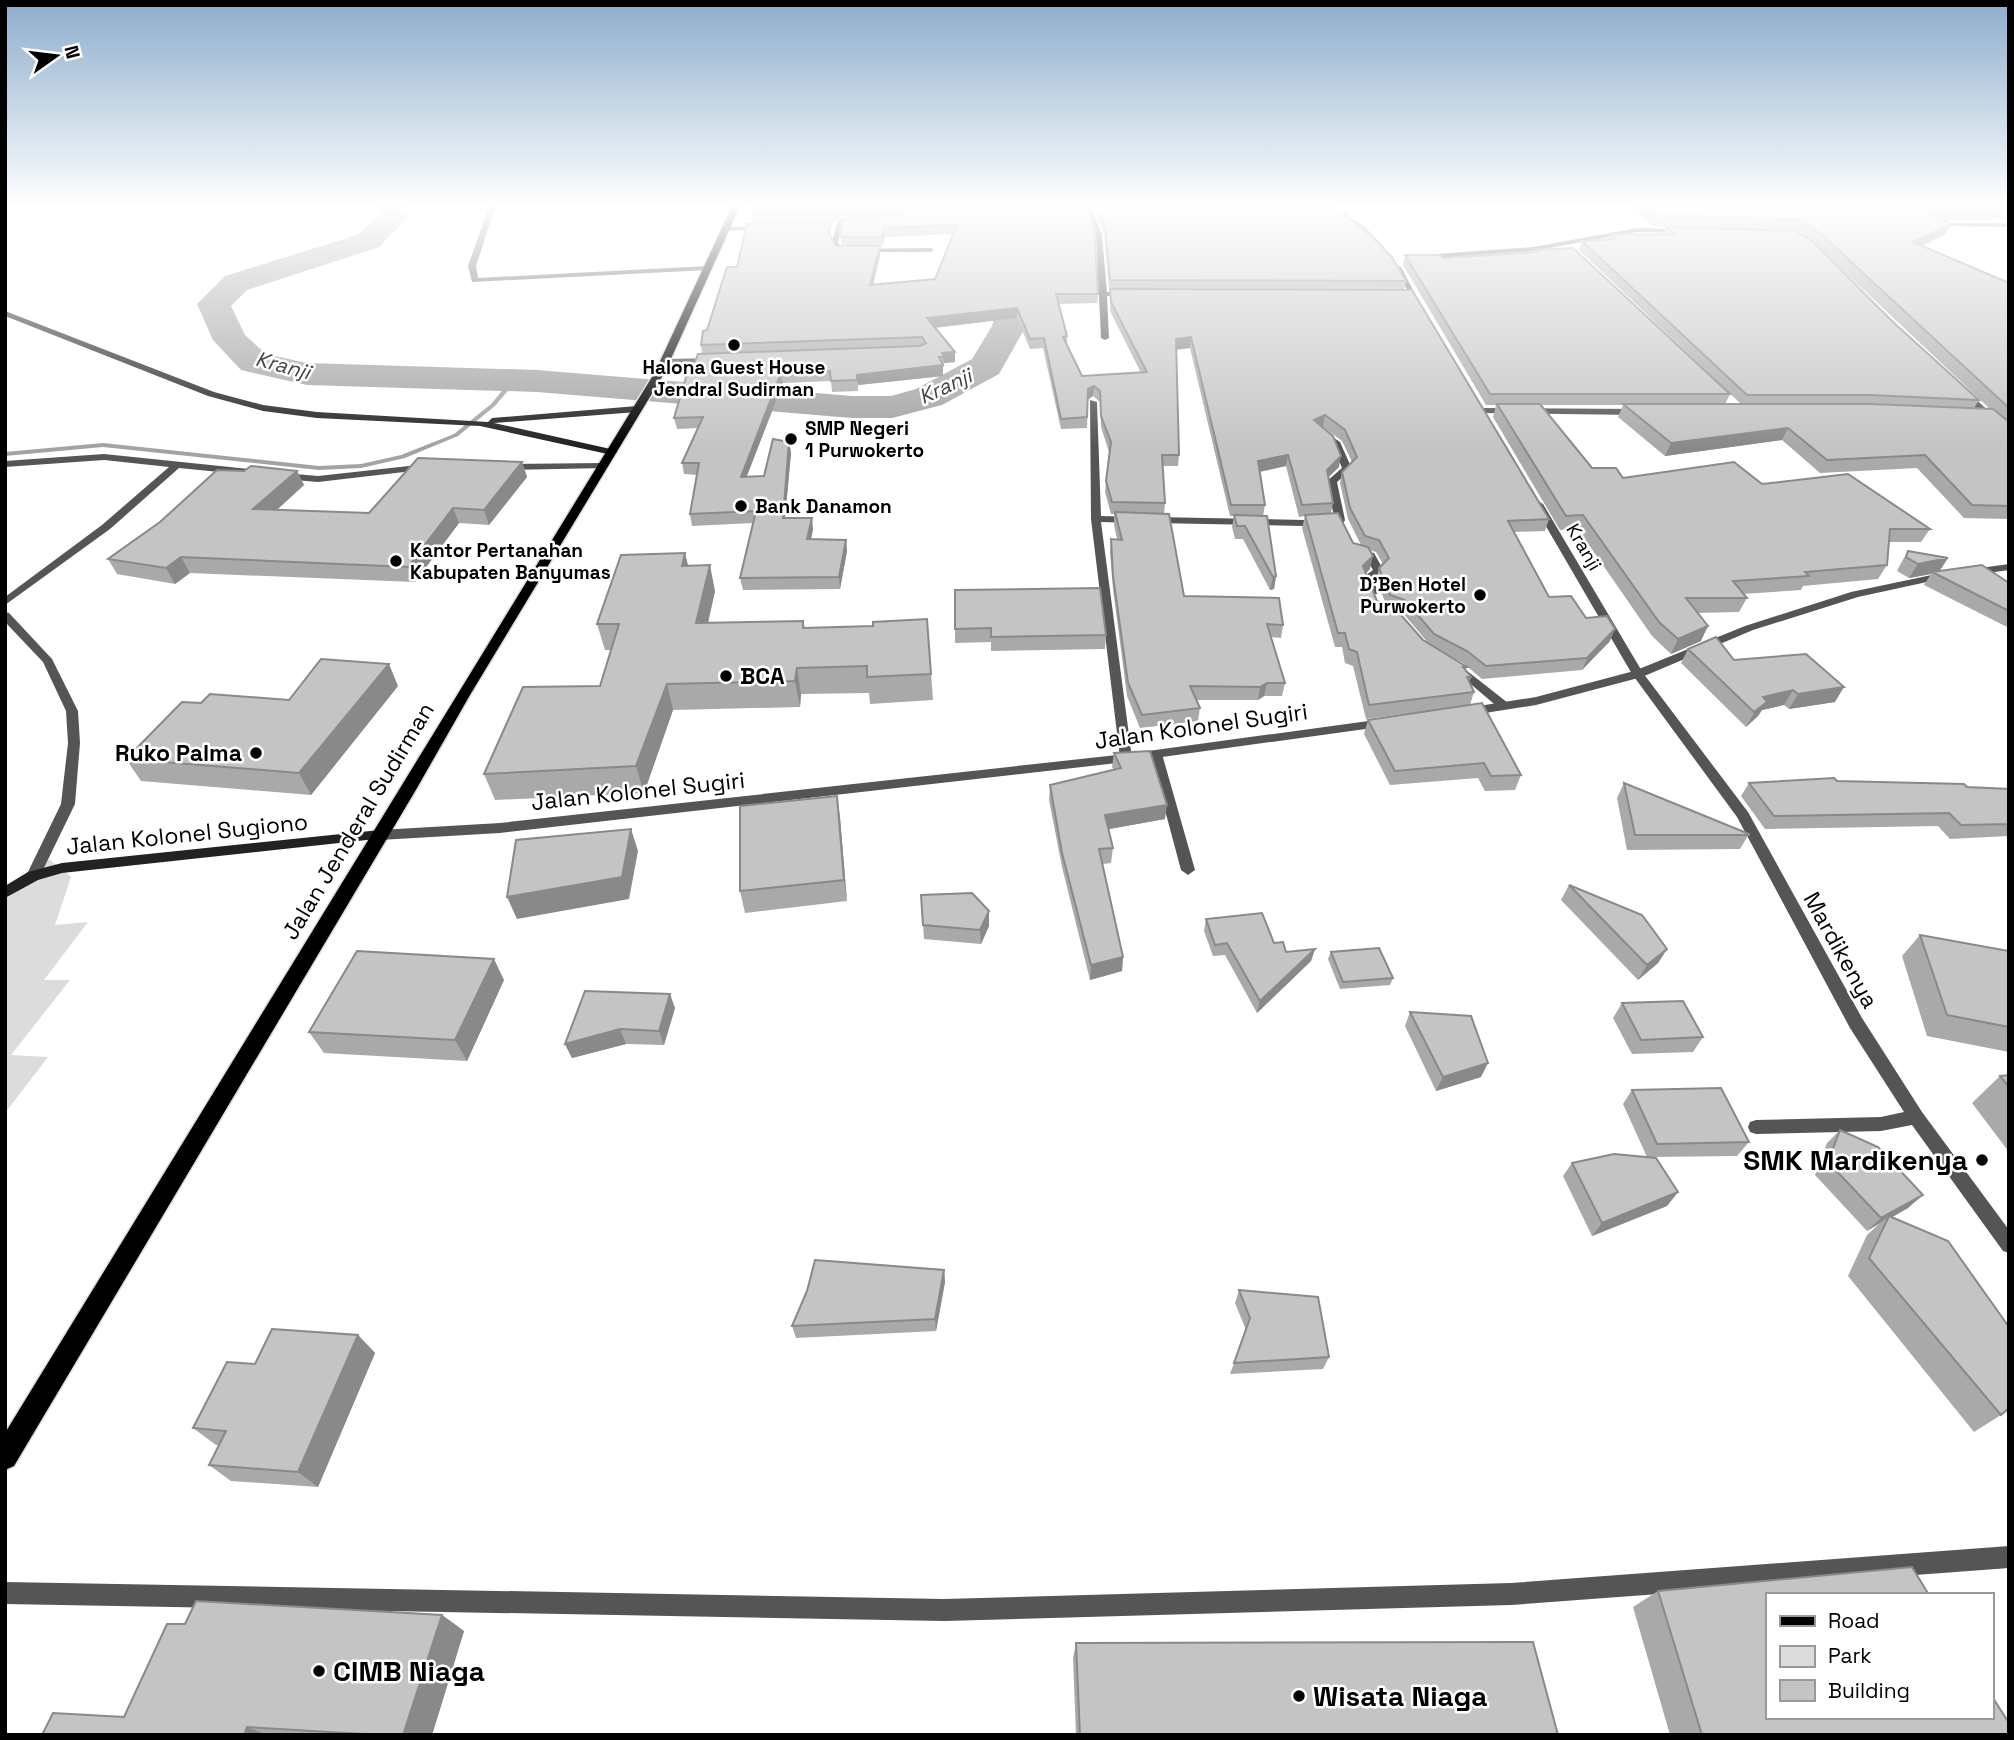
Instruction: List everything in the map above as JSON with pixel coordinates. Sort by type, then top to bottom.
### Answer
[{"type":"main road","name":"Jalan Jenderal Sudirman","points":[[5,1457],[639,406],[662,367],[700,285]]},
{"type":"main road","points":[[5,313],[211,394],[263,408],[317,415],[480,423],[639,406]]},
{"type":"main road","points":[[480,423],[607,459]]},
{"type":"main road","name":"Jalan Kolonel Sugiono","points":[[5,893],[33,876],[62,868],[380,835]]},
{"type":"street","points":[[1102,285],[1105,338]]},
{"type":"street","points":[[1407,285],[1426,317]]},
{"type":"street","points":[[1103,294],[1140,295]]},
{"type":"street","points":[[1400,295],[1413,295]]},
{"type":"street","points":[[662,367],[719,360]]},
{"type":"street","points":[[1959,388],[2009,435]]},
{"type":"street","points":[[1093,402],[1096,519],[1126,758]]},
{"type":"street","points":[[1476,402],[1491,426]]},
{"type":"street","points":[[1483,413],[1645,412]]},
{"type":"street","points":[[1975,415],[1988,416]]},
{"type":"street","points":[[1318,430],[1337,444],[1347,469],[1332,481],[1345,531],[1356,553],[1370,555],[1380,571],[1367,578],[1376,600]]},
{"type":"street","points":[[5,464],[104,457],[257,473]]},
{"type":"street","points":[[490,467],[607,459]]},
{"type":"street","points":[[5,602],[106,527],[178,464]]},
{"type":"street","points":[[270,475],[318,479],[438,467]]},
{"type":"street","name":"Kranji","points":[[1534,497],[1638,674]]},
{"type":"street","points":[[1096,519],[1287,523],[1345,531]]},
{"type":"street","points":[[1456,713],[1504,706],[1638,674],[1749,628],[1856,594],[1933,577],[2009,567]]},
{"type":"street","points":[[5,615],[48,661],[72,711],[74,743],[68,804],[33,876]]},
{"type":"street","points":[[1446,661],[1479,683],[1504,706]]},
{"type":"street","name":"Mardikenya","points":[[1638,674],[1743,815],[1856,1023],[1916,1117],[2009,1245]]},
{"type":"street","name":"Jalan Kolonel Sugiri","points":[[380,835],[500,828],[1126,758],[1402,720]]},
{"type":"street","points":[[1156,754],[1188,870]]},
{"type":"street","points":[[1756,1127],[1881,1124],[1916,1117]]},
{"type":"street","points":[[5,1593],[944,1610],[1511,1594],[2009,1557]]},
{"type":"green space","points":[[49,859],[71,877],[55,925],[88,922],[44,980],[70,980],[11,1055],[48,1057],[5,1113],[5,893],[33,876]]},
{"type":"building","points":[[721,285],[1097,285],[1098,294],[1056,294],[1067,336],[1063,337],[1082,376],[1147,372],[1111,302],[1110,289],[1412,290],[1549,519],[1508,521],[1549,597],[1571,596],[1586,618],[1607,616],[1615,629],[1587,658],[1486,666],[1467,651],[1434,634],[1405,600],[1390,595],[1379,568],[1389,558],[1379,540],[1365,536],[1350,508],[1342,472],[1357,457],[1345,430],[1325,415],[1314,420],[1333,436],[1341,456],[1327,470],[1333,503],[1302,505],[1288,455],[1258,461],[1265,505],[1231,505],[1191,337],[1176,339],[1179,455],[1162,455],[1165,503],[1112,502],[1106,481],[1111,442],[1101,416],[1100,391],[1094,386],[1088,389],[1087,417],[1061,419],[1044,338],[1030,339],[1017,308],[927,318],[955,352],[942,353],[944,357],[939,357],[943,365],[857,375],[857,380],[831,381],[830,371],[781,373],[741,477],[764,476],[773,439],[789,442],[783,518],[812,518],[807,539],[846,540],[839,577],[740,578],[756,511],[690,514],[699,463],[682,463],[703,417],[674,418],[689,367],[693,367],[698,354],[920,346],[926,343],[922,337],[701,345],[703,331],[707,330]]},
{"type":"building","points":[[1423,285],[1613,285],[1730,394],[1490,394]]},
{"type":"building","points":[[1629,285],[1856,285],[1979,400],[1870,395],[1747,395]]},
{"type":"building","points":[[1876,285],[2009,285],[2009,408]]},
{"type":"building","points":[[1497,404],[1540,404],[1592,468],[1616,468],[1623,478],[1734,462],[1762,484],[1848,474],[1930,529],[1890,529],[1887,565],[1805,572],[1809,576],[1733,581],[1747,598],[1686,598],[1708,626],[1678,639],[1659,622],[1583,515],[1566,516]]},
{"type":"building","points":[[1623,404],[1871,404],[1993,409],[2009,422],[2009,506],[1972,505],[1925,455],[1827,460],[1788,428],[1671,443]]},
{"type":"building","points":[[418,458],[522,462],[484,510],[453,508],[408,567],[181,557],[166,568],[108,559],[160,522],[217,470],[244,471],[251,466],[297,471],[253,509],[369,513]]},
{"type":"building","points":[[1115,512],[1169,514],[1184,596],[1279,598],[1283,625],[1267,624],[1285,683],[1267,683],[1260,687],[1190,686],[1200,708],[1142,715],[1128,683],[1113,576],[1111,539],[1122,540]]},
{"type":"building","points":[[1338,513],[1353,543],[1368,547],[1373,556],[1363,566],[1377,601],[1394,607],[1423,640],[1467,667],[1463,667],[1471,677],[1467,677],[1474,692],[1369,705],[1357,652],[1349,649],[1345,633],[1338,633],[1305,515]]},
{"type":"building","points":[[1234,515],[1267,516],[1276,576],[1273,577],[1245,526],[1237,526]]},
{"type":"building","points":[[1908,551],[1948,558],[1918,564],[1906,557]]},
{"type":"building","points":[[685,553],[682,566],[710,565],[696,623],[803,621],[803,628],[873,626],[873,622],[927,619],[931,674],[867,677],[867,666],[797,668],[795,681],[667,684],[636,766],[484,774],[523,687],[600,686],[619,624],[597,624],[621,555]]},
{"type":"building","points":[[1982,565],[2009,583],[2009,611],[1932,572]]},
{"type":"building","points":[[1100,588],[1106,635],[991,637],[991,628],[955,629],[955,590]]},
{"type":"building","points":[[1716,637],[1734,660],[1806,654],[1844,687],[1798,694],[1793,690],[1763,697],[1767,702],[1754,712],[1688,649]]},
{"type":"building","points":[[321,659],[389,664],[299,773],[126,759],[182,702],[201,703],[210,694],[289,700]]},
{"type":"building","points":[[1482,703],[1521,775],[1491,776],[1484,763],[1395,771],[1368,720]]},
{"type":"building","points":[[1150,751],[1167,805],[1105,815],[1113,848],[1099,849],[1123,957],[1091,965],[1062,853],[1050,785],[1121,768],[1114,753]]},
{"type":"building","points":[[1834,778],[1837,781],[1964,784],[1967,787],[2009,789],[2009,824],[1961,825],[1949,813],[1774,816],[1749,783]]},
{"type":"building","points":[[1624,783],[1749,834],[1749,835],[1635,835]]},
{"type":"building","points":[[837,796],[844,880],[740,891],[740,806]]},
{"type":"building","points":[[631,829],[622,877],[507,897],[516,840]]},
{"type":"building","points":[[1569,885],[1642,915],[1667,949],[1647,965]]},
{"type":"building","points":[[972,893],[989,911],[980,930],[923,925],[921,895]]},
{"type":"building","points":[[1262,913],[1274,943],[1283,942],[1286,952],[1315,949],[1260,1001],[1227,943],[1215,945],[1206,919]]},
{"type":"building","points":[[1920,935],[2009,951],[2009,1027],[1947,1015]]},
{"type":"building","points":[[1379,948],[1393,978],[1343,982],[1331,952]]},
{"type":"building","points":[[357,951],[494,959],[455,1040],[309,1032]]},
{"type":"building","points":[[585,991],[670,994],[659,1031],[620,1029],[565,1044]]},
{"type":"building","points":[[1683,1001],[1703,1037],[1641,1040],[1622,1003]]},
{"type":"building","points":[[1410,1012],[1471,1016],[1488,1063],[1443,1077]]},
{"type":"building","points":[[2009,1075],[2009,1087],[2000,1076]]},
{"type":"building","points":[[1721,1088],[1749,1142],[1657,1144],[1632,1090]]},
{"type":"building","points":[[1840,1130],[1878,1147],[1923,1195],[1881,1218],[1828,1162]]},
{"type":"building","points":[[1614,1154],[1656,1158],[1678,1192],[1602,1223],[1572,1163]]},
{"type":"building","points":[[1889,1216],[1948,1241],[2009,1327],[2009,1408],[2001,1415],[1869,1258]]},
{"type":"building","points":[[815,1260],[944,1270],[935,1319],[792,1326],[807,1291]]},
{"type":"building","points":[[1239,1290],[1318,1297],[1329,1357],[1234,1363],[1250,1318]]},
{"type":"building","points":[[272,1329],[358,1335],[298,1472],[209,1465],[226,1431],[193,1428],[227,1362],[255,1364]]},
{"type":"building","points":[[1912,1567],[1928,1593],[1766,1593],[1766,1719],[1993,1719],[1993,1698],[2009,1723],[2009,1735],[1702,1735],[1658,1591]]},
{"type":"building","name":"CIMB Niaga","points":[[196,1601],[442,1615],[403,1735],[247,1727],[244,1735],[42,1735],[53,1713],[124,1717],[167,1624],[185,1624]]},
{"type":"building","name":"Wisata Niaga","points":[[1533,1642],[1558,1735],[1080,1735],[1076,1643]]},
{"type":"waterway","name":"Kranji","points":[[234,285],[214,304],[230,340],[254,362],[307,374],[537,381],[698,392],[852,407],[892,407],[929,397],[986,366],[1009,326],[1016,299],[1004,285]]},
{"type":"waterway","name":"Kranji","points":[[5,454],[103,445],[319,468],[361,466],[403,457],[456,435],[493,405],[514,380]]},
{"type":"place","name":"Halona Guest House Jendral Sudirman","points":[[734,345]]},
{"type":"place","name":"SMP Negeri 1 Purwokerto","points":[[791,439]]},
{"type":"place","name":"Bank Danamon","points":[[741,506]]},
{"type":"place","name":"Kantor Pertanahan Kabupaten Banyumas","points":[[396,561]]},
{"type":"place","name":"D'Ben Hotel Purwokerto","points":[[1480,595]]},
{"type":"place","name":"BCA","points":[[726,676]]},
{"type":"place","name":"Ruko Palma","points":[[256,753]]},
{"type":"place","name":"SMK Mardikenya","points":[[1982,1160]]},
{"type":"place","name":"CIMB Niaga","points":[[319,1671]]},
{"type":"place","name":"Wisata Niaga","points":[[1299,1696]]}]
